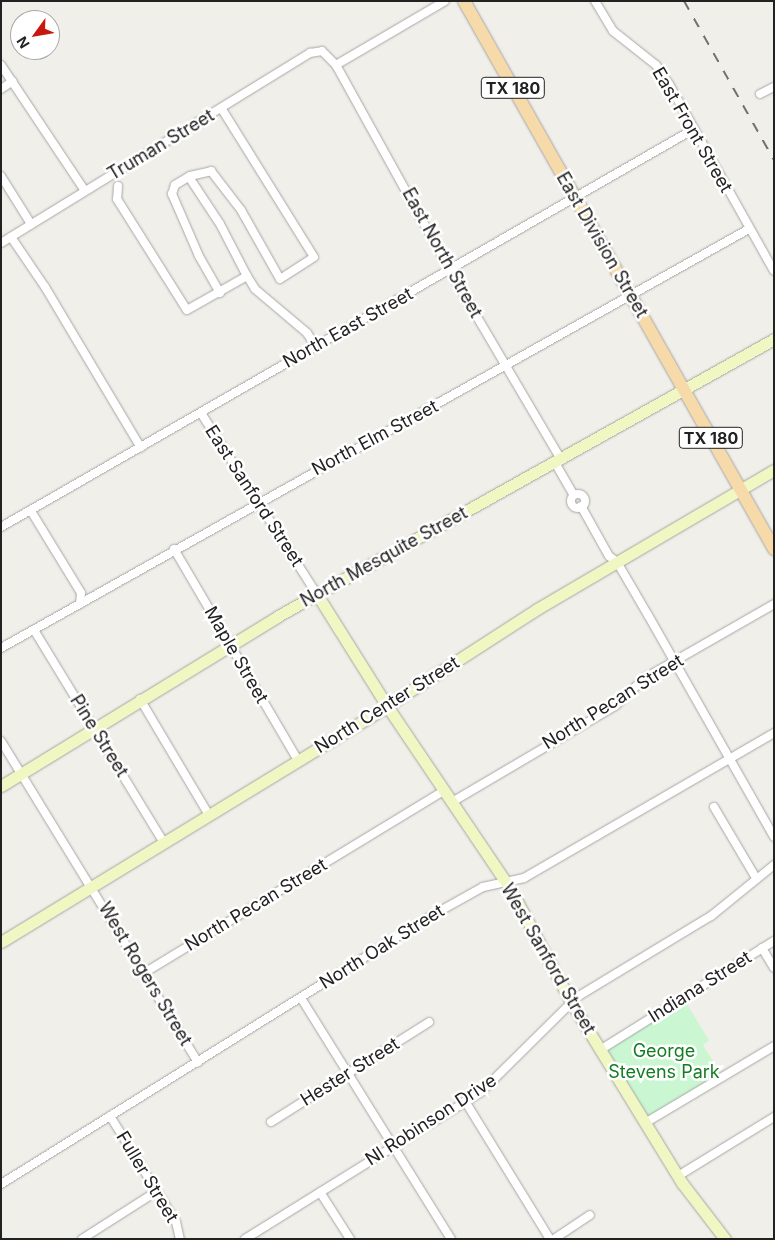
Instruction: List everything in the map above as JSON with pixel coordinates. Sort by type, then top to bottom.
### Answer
[{"type":"main road","name":"East Division Street","points":[[464,1],[739,489]]},
{"type":"main road","name":"North Mesquite Street","points":[[1,786],[140,699],[230,646],[557,459],[774,339]]},
{"type":"main road","name":"North Center Street","points":[[1,942],[387,706],[617,562],[774,470]]},
{"type":"main road","name":"TX 180","points":[[739,489],[774,549]]},
{"type":"main road","name":"East Sanford Street","points":[[318,596],[387,706]]},
{"type":"main road","name":"West Sanford Street","points":[[387,706],[445,790],[505,883],[571,1002],[678,1176],[725,1239]]},
{"type":"street","points":[[336,65],[445,1]]},
{"type":"street","name":"East Front Street","points":[[595,1],[614,31],[656,64],[774,271]]},
{"type":"street","name":"East North Street","points":[[322,51],[336,65],[450,271],[507,364],[574,495],[572,505],[581,506],[609,556],[617,562]]},
{"type":"street","name":"Truman Street","points":[[1,243],[310,54],[322,51]]},
{"type":"street","points":[[1,65],[85,191]]},
{"type":"street","points":[[1,89],[12,81]]},
{"type":"street","points":[[760,94],[774,87]]},
{"type":"street","points":[[220,293],[199,256],[172,194],[175,185],[189,177],[211,171],[241,210],[280,279],[314,257],[222,109]]},
{"type":"street","name":"North East Street","points":[[1,527],[142,448],[694,129]]},
{"type":"street","points":[[1,176],[31,224]]},
{"type":"street","points":[[189,177],[220,224],[255,289],[307,333],[316,347]]},
{"type":"street","points":[[118,186],[117,198],[187,310],[247,276]]},
{"type":"street","name":"North Elm Street","points":[[1,648],[174,549],[749,229]]},
{"type":"street","points":[[11,237],[45,287],[142,448]]},
{"type":"street","name":"East Sanford Street","points":[[201,413],[260,502],[318,596]]},
{"type":"street","points":[[30,511],[81,593],[80,604]]},
{"type":"street","name":"Maple Street","points":[[174,549],[298,760]]},
{"type":"street","points":[[617,562],[676,662],[774,837]]},
{"type":"street","name":"North Pecan Street","points":[[452,802],[614,706],[646,678],[774,604]]},
{"type":"street","name":"Pine Street","points":[[34,630],[164,842]]},
{"type":"street","points":[[140,699],[209,815]]},
{"type":"street","name":"North Oak Street","points":[[1,1184],[483,887],[524,878],[774,733]]},
{"type":"street","name":"West Rogers Street","points":[[1,741],[198,1062]]},
{"type":"street","name":"North Pecan Street","points":[[144,974],[445,790]]},
{"type":"street","points":[[714,806],[756,878]]},
{"type":"street","name":"Nl Robinson Drive","points":[[249,1238],[491,1085],[571,1002],[617,970],[711,916],[774,865]]},
{"type":"street","name":"Indiana Street","points":[[600,1050],[774,941]]},
{"type":"street","points":[[762,948],[774,968]]},
{"type":"street","points":[[301,998],[451,1239]]},
{"type":"street","name":"Hester Street","points":[[272,1122],[430,1022]]},
{"type":"street","points":[[645,1123],[774,1046]]},
{"type":"street","points":[[465,1101],[552,1239],[590,1215]]},
{"type":"street","name":"Fuller Street","points":[[110,1116],[176,1222],[180,1239]]},
{"type":"street","points":[[678,1176],[774,1117]]},
{"type":"street","points":[[82,1239],[158,1191]]},
{"type":"street","points":[[320,1192],[350,1239]]},
{"type":"green space","name":"George Stevens Park","points":[[685,1001],[709,1040],[703,1045],[721,1074],[650,1119],[607,1049]]},
{"type":"railway","points":[[684,1],[774,160]]}]
